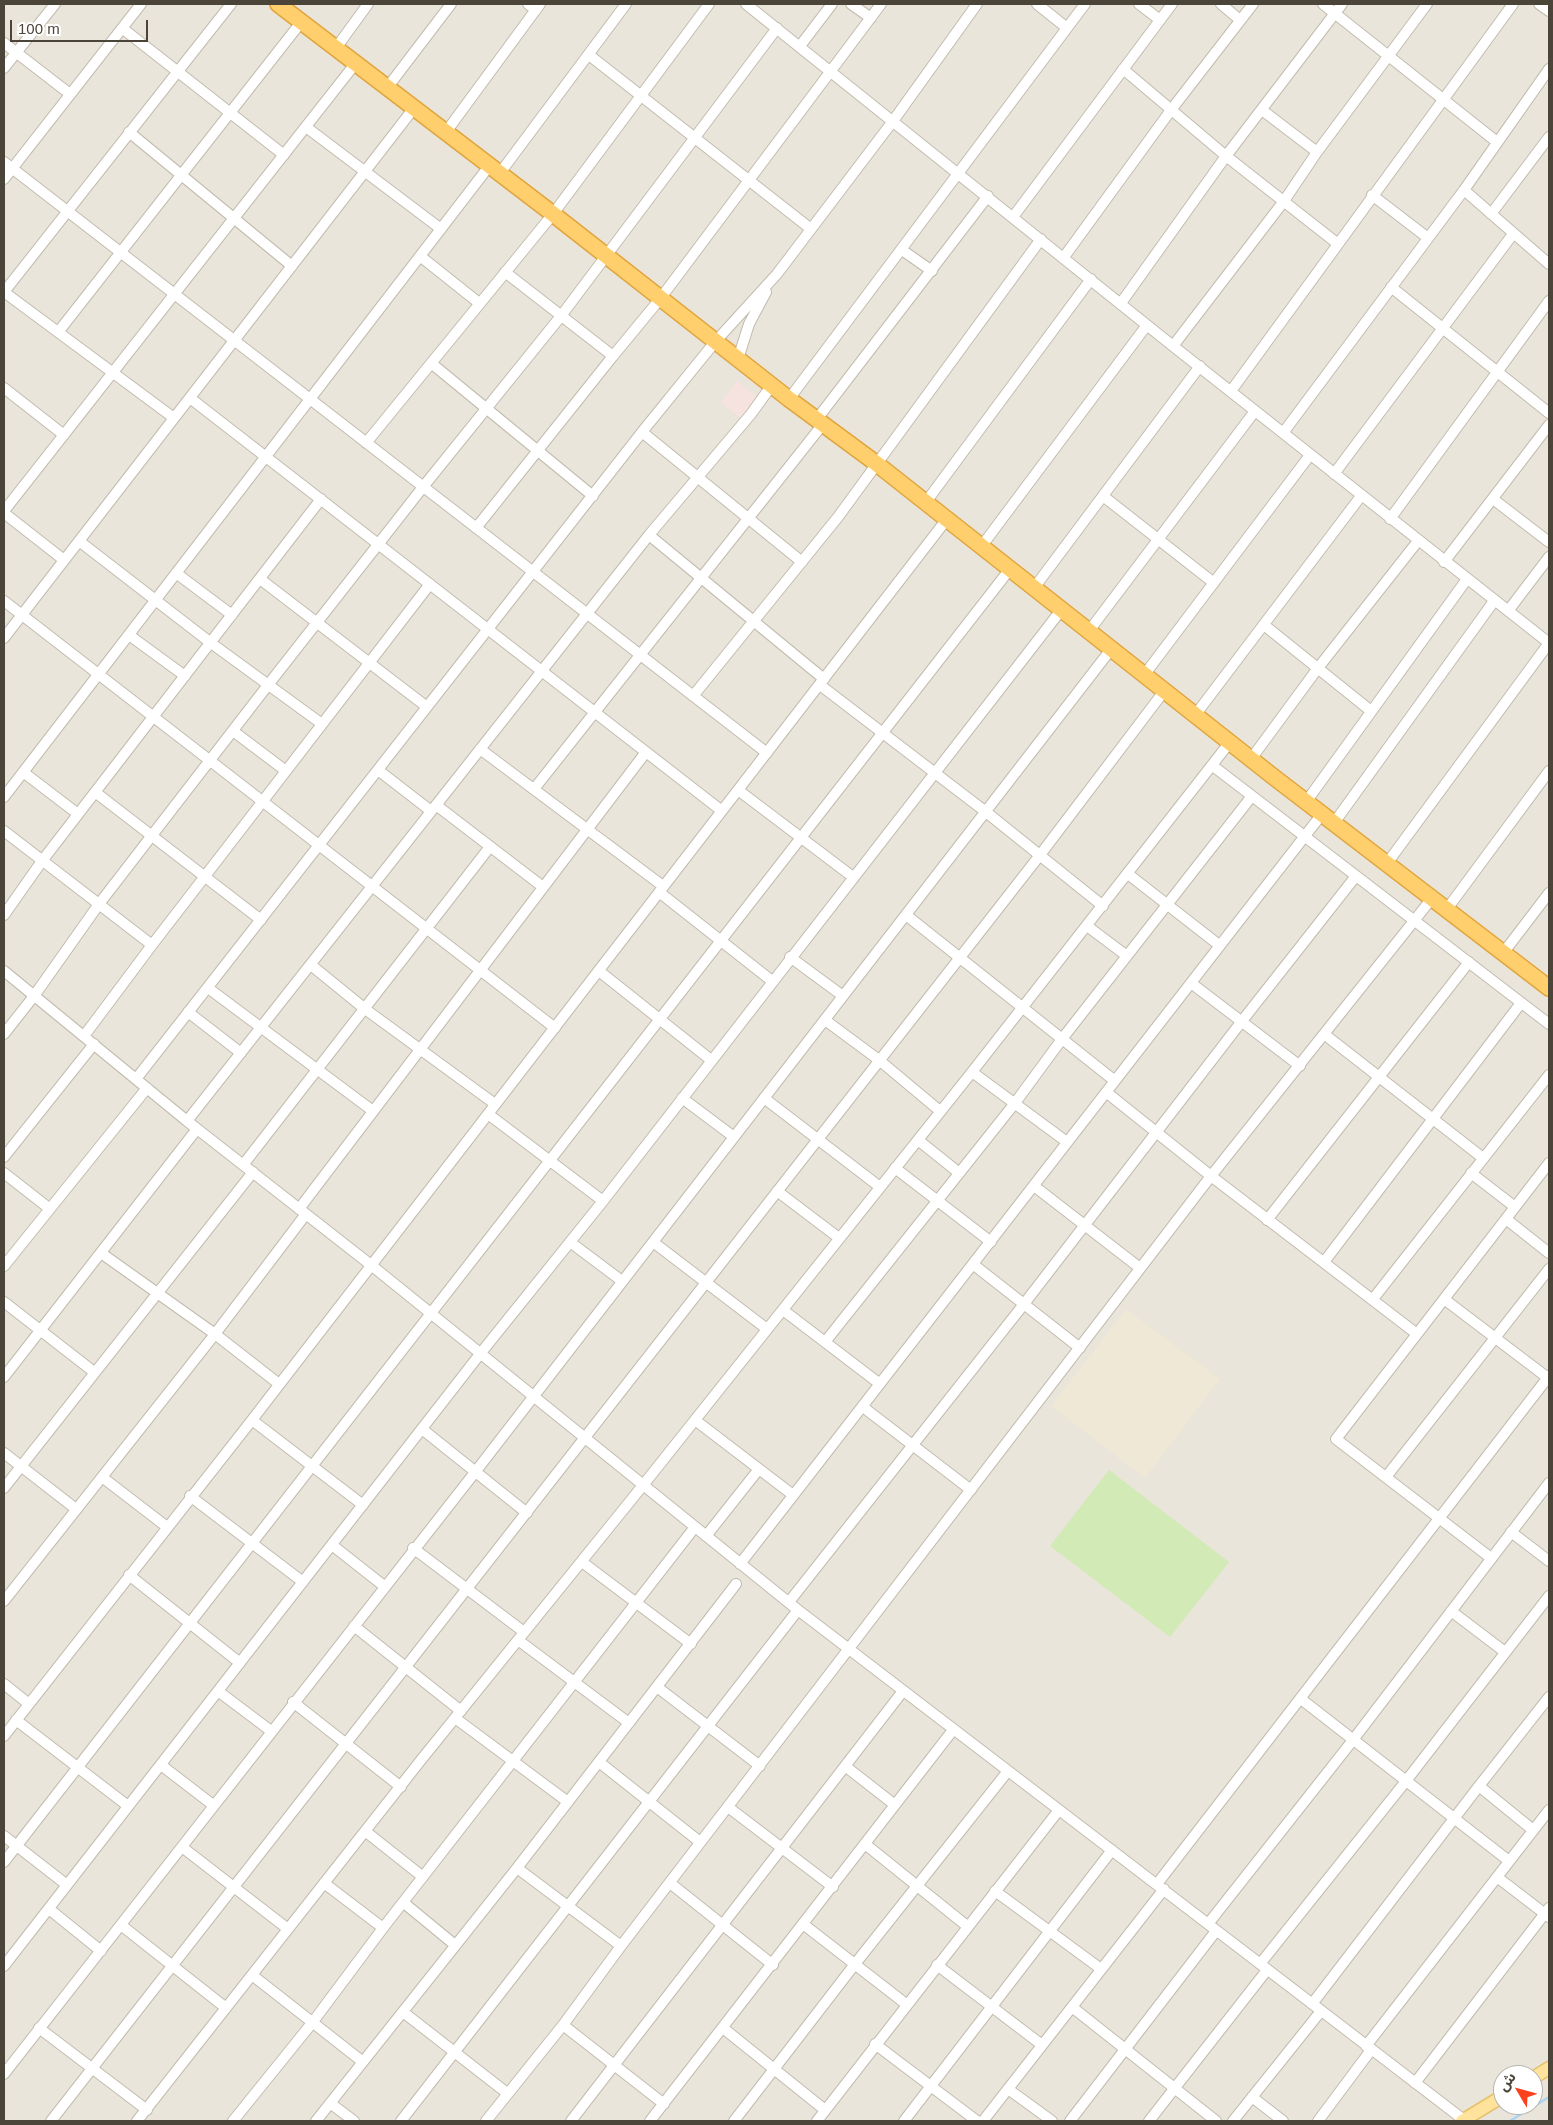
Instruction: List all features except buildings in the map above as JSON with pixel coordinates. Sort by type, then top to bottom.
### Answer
[{"type":"highway","points":[[278,4],[495,169],[772,386],[877,464],[1306,802],[1388,862],[1549,988]]},
{"type":"main road","points":[[1463,2121],[1493,2102]]},
{"type":"street","points":[[4,68],[55,4]]},
{"type":"street","points":[[4,179],[8,166],[70,94],[141,4]]},
{"type":"street","points":[[174,418],[112,374],[59,331],[4,292],[231,4]]},
{"type":"street","points":[[336,48],[368,4]]},
{"type":"street","points":[[387,88],[451,4]]},
{"type":"street","points":[[4,797],[441,229],[495,169],[589,55],[626,4]]},
{"type":"street","points":[[366,443],[553,214],[709,4]]},
{"type":"street","points":[[746,4],[831,70],[1361,496],[1549,643],[1388,862]]},
{"type":"street","points":[[800,46],[832,4]]},
{"type":"street","points":[[851,4],[870,18]]},
{"type":"street","points":[[476,528],[660,299],[881,4]]},
{"type":"street","points":[[136,1079],[642,432],[715,342],[777,274],[893,121],[975,4]]},
{"type":"street","points":[[1037,4],[1067,28]]},
{"type":"street","points":[[789,399],[1085,4]]},
{"type":"street","points":[[1139,4],[1160,20]]},
{"type":"street","points":[[1013,216],[1172,4]]},
{"type":"street","points":[[1221,4],[1240,20]]},
{"type":"street","points":[[1064,257],[1170,110],[1253,4]]},
{"type":"street","points":[[1323,4],[1497,142]]},
{"type":"street","points":[[1120,302],[1226,156],[1342,4]]},
{"type":"street","points":[[1173,346],[1284,202],[1317,152],[1427,4]]},
{"type":"street","points":[[1231,391],[1513,4]]},
{"type":"street","points":[[1539,4],[1549,11]]},
{"type":"street","points":[[446,132],[535,6]]},
{"type":"street","points":[[59,331],[302,21]]},
{"type":"street","points":[[122,28],[284,155]]},
{"type":"street","points":[[4,1034],[34,996],[99,904],[268,685],[423,487],[561,316],[777,28]]},
{"type":"street","points":[[4,43],[70,94]]},
{"type":"street","points":[[589,55],[810,229]]},
{"type":"street","points":[[64,560],[4,512],[355,64]]},
{"type":"street","points":[[1123,69],[1226,156],[1338,244]]},
{"type":"street","points":[[1283,433],[1548,75]]},
{"type":"street","points":[[4,638],[414,108]]},
{"type":"street","points":[[1262,110],[1317,152]]},
{"type":"street","points":[[306,127],[441,229]]},
{"type":"street","points":[[129,132],[292,266]]},
{"type":"street","points":[[1491,214],[1549,138]]},
{"type":"street","points":[[8,166],[767,753]]},
{"type":"street","points":[[1464,190],[1549,264]]},
{"type":"street","points":[[1372,195],[1428,238]]},
{"type":"street","points":[[534,789],[820,422],[988,196]]},
{"type":"street","points":[[1334,474],[1513,234]]},
{"type":"street","points":[[693,696],[802,562],[877,464],[1041,239]]},
{"type":"street","points":[[902,250],[932,271]]},
{"type":"street","points":[[420,256],[480,303]]},
{"type":"street","points":[[505,272],[613,356]]},
{"type":"street","points":[[738,359],[749,324],[777,274]]},
{"type":"street","points":[[926,502],[1091,279]]},
{"type":"street","points":[[1392,287],[1549,413]]},
{"type":"street","points":[[1390,518],[1549,301]]},
{"type":"street","points":[[981,547],[1147,325]]},
{"type":"street","points":[[431,363],[593,496]]},
{"type":"street","points":[[1034,588],[1200,366]]},
{"type":"street","points":[[187,1121],[374,887],[649,535],[772,386]]},
{"type":"street","points":[[6,394],[64,435]]},
{"type":"street","points":[[190,398],[722,811]]},
{"type":"street","points":[[1089,630],[1255,411]]},
{"type":"street","points":[[642,432],[802,562]]},
{"type":"street","points":[[1444,562],[1547,432]]},
{"type":"street","points":[[1145,674],[1310,455]]},
{"type":"street","points":[[1103,496],[1214,583]]},
{"type":"street","points":[[1196,714],[1361,496]]},
{"type":"street","points":[[4,915],[42,860],[321,499]]},
{"type":"street","points":[[1493,499],[1549,542]]},
{"type":"street","points":[[4,1736],[190,1496],[252,1420],[947,519]]},
{"type":"street","points":[[649,535],[753,620],[882,734],[986,812],[1103,906]]},
{"type":"street","points":[[79,540],[211,643],[322,724]]},
{"type":"street","points":[[1251,759],[1318,668],[1418,541]]},
{"type":"street","points":[[1508,611],[1549,557]]},
{"type":"street","points":[[4,1862],[1010,569]]},
{"type":"street","points":[[176,573],[232,615]]},
{"type":"street","points":[[260,579],[428,707]]},
{"type":"street","points":[[1306,802],[1467,579]]},
{"type":"street","points":[[84,1036],[204,876],[430,584]]},
{"type":"street","points":[[4,601],[555,1028]]},
{"type":"street","points":[[740,1564],[974,1265],[1304,836],[1328,818],[1494,601]]},
{"type":"street","points":[[4,1966],[480,1354],[603,1201],[790,957],[1062,609]]},
{"type":"street","points":[[1264,625],[1372,711]]},
{"type":"street","points":[[128,635],[185,676]]},
{"type":"street","points":[[4,2074],[413,1548],[476,1471],[1112,648]]},
{"type":"street","points":[[51,2121],[1040,855],[1165,690]]},
{"type":"street","points":[[233,731],[286,771]]},
{"type":"street","points":[[138,2121],[400,1786],[582,1562],[972,1072],[1230,742]]},
{"type":"street","points":[[480,750],[587,829],[772,981]]},
{"type":"street","points":[[4,1602],[215,1334],[374,1111],[646,752]]},
{"type":"street","points":[[1213,766],[1549,1024]]},
{"type":"street","points":[[378,770],[543,887]]},
{"type":"street","points":[[1448,909],[1549,771]]},
{"type":"street","points":[[23,772],[78,814]]},
{"type":"street","points":[[738,790],[853,877]]},
{"type":"street","points":[[95,792],[261,920]]},
{"type":"street","points":[[824,1342],[1015,1103],[1062,1039],[1252,796]]},
{"type":"street","points":[[4,831],[152,945]]},
{"type":"street","points":[[243,1165],[489,848]]},
{"type":"street","points":[[1128,874],[1219,945]]},
{"type":"street","points":[[789,1602],[1024,1304],[1356,876]]},
{"type":"street","points":[[1504,952],[1549,893]]},
{"type":"street","points":[[486,2121],[563,2025],[700,1842],[1211,1176],[1432,897]]},
{"type":"street","points":[[906,915],[1115,1081]]},
{"type":"street","points":[[1087,926],[1127,956]]},
{"type":"street","points":[[790,957],[843,996]]},
{"type":"street","points":[[1268,1220],[1468,962]]},
{"type":"street","points":[[311,965],[365,1008],[495,1104]]},
{"type":"street","points":[[4,971],[187,1121],[371,1265],[798,1610],[903,1692],[1160,1886],[1463,2121]]},
{"type":"street","points":[[599,971],[711,1060]]},
{"type":"street","points":[[1191,983],[1300,1066]]},
{"type":"street","points":[[208,988],[260,1029],[374,1111]]},
{"type":"street","points":[[1324,1262],[1521,1003]]},
{"type":"street","points":[[188,1012],[241,1053]]},
{"type":"street","points":[[825,1020],[879,1060],[940,1111]]},
{"type":"street","points":[[1324,1034],[1483,1158]]},
{"type":"street","points":[[4,1157],[94,1044]]},
{"type":"street","points":[[972,1072],[1067,1142]]},
{"type":"street","points":[[1373,1299],[1549,1075]]},
{"type":"street","points":[[4,1266],[147,1088]]},
{"type":"street","points":[[1106,1092],[1211,1176],[1417,1334]]},
{"type":"street","points":[[682,1098],[734,1137]]},
{"type":"street","points":[[764,1098],[880,1187]]},
{"type":"street","points":[[488,1114],[603,1201]]},
{"type":"street","points":[[4,1378],[197,1129]]},
{"type":"street","points":[[918,1140],[958,1172]]},
{"type":"street","points":[[1491,1558],[1337,1438],[1549,1163]]},
{"type":"street","points":[[895,1168],[935,1201],[991,1242]]},
{"type":"street","points":[[4,1488],[253,1172]]},
{"type":"street","points":[[4,1173],[50,1209]]},
{"type":"street","points":[[1471,1173],[1515,1206]]},
{"type":"street","points":[[1034,1186],[1140,1268]]},
{"type":"street","points":[[777,1191],[839,1238]]},
{"type":"street","points":[[1506,1219],[1549,1253]]},
{"type":"street","points":[[570,1242],[622,1281]]},
{"type":"street","points":[[653,1242],[767,1329]]},
{"type":"street","points":[[101,1253],[215,1334],[279,1384]]},
{"type":"street","points":[[974,1265],[1080,1348]]},
{"type":"street","points":[[1386,1477],[1549,1269]]},
{"type":"street","points":[[983,2121],[1101,1969],[1160,1886],[1301,1699],[1548,1377],[1444,1299]]},
{"type":"street","points":[[4,1302],[94,1372]]},
{"type":"street","points":[[783,1310],[880,1384]]},
{"type":"street","points":[[862,1407],[971,1490]]},
{"type":"street","points":[[252,1420],[363,1505]]},
{"type":"street","points":[[695,1420],[793,1495]]},
{"type":"street","points":[[422,1429],[527,1513]]},
{"type":"street","points":[[4,1453],[76,1509]]},
{"type":"street","points":[[706,1536],[759,1469]]},
{"type":"street","points":[[102,1477],[167,1527]]},
{"type":"street","points":[[1208,1924],[1353,1740],[1549,1483]]},
{"type":"street","points":[[190,1496],[303,1582]]},
{"type":"street","points":[[233,2121],[312,2023],[383,1928],[637,1604],[695,1527]]},
{"type":"street","points":[[1511,1532],[1549,1561]]},
{"type":"street","points":[[332,1545],[384,1586]]},
{"type":"street","points":[[413,1548],[468,1588],[574,1683],[629,1723]]},
{"type":"street","points":[[582,1562],[691,1644]]},
{"type":"street","points":[[129,1575],[240,1663]]},
{"type":"street","points":[[316,2121],[517,1868],[736,1584]]},
{"type":"street","points":[[1149,2121],[1264,1967],[1505,1652],[1546,1608],[1549,1596]]},
{"type":"street","points":[[401,2121],[798,1610]]},
{"type":"street","points":[[1451,1611],[1505,1652]]},
{"type":"street","points":[[354,1626],[405,1667],[512,1762],[568,1802]]},
{"type":"street","points":[[4,1684],[29,1704]]},
{"type":"street","points":[[657,1687],[760,1766]]},
{"type":"street","points":[[218,1691],[271,1731]]},
{"type":"street","points":[[571,2121],[903,1692]]},
{"type":"street","points":[[1312,2004],[1549,1697]]},
{"type":"street","points":[[1301,1699],[1509,1861]]},
{"type":"street","points":[[293,1702],[400,1786]]},
{"type":"street","points":[[16,1720],[128,1806]]},
{"type":"street","points":[[650,2121],[773,1965],[953,1730]]},
{"type":"street","points":[[599,1762],[700,1842]]},
{"type":"street","points":[[161,1765],[213,1805]]},
{"type":"street","points":[[845,1766],[895,1805]]},
{"type":"street","points":[[734,2121],[854,1964],[1008,1771]]},
{"type":"street","points":[[1479,1786],[1533,1830]]},
{"type":"street","points":[[728,1807],[833,1887]]},
{"type":"street","points":[[816,2121],[1059,1810]]},
{"type":"street","points":[[1318,2121],[1369,2048],[1549,1810]]},
{"type":"street","points":[[365,1831],[423,1877]]},
{"type":"street","points":[[4,1836],[67,1885]]},
{"type":"street","points":[[865,1844],[967,1926]]},
{"type":"street","points":[[182,1847],[288,1929]]},
{"type":"street","points":[[904,2121],[1112,1850]]},
{"type":"street","points":[[517,1868],[621,1946]]},
{"type":"street","points":[[1415,2083],[1548,1913],[1497,1877]]},
{"type":"street","points":[[324,1883],[383,1928]]},
{"type":"street","points":[[670,1883],[773,1965]]},
{"type":"street","points":[[995,1891],[1101,1969]]},
{"type":"street","points":[[404,1903],[455,1945]]},
{"type":"street","points":[[49,1909],[101,1951]]},
{"type":"street","points":[[803,1924],[906,2004]]},
{"type":"street","points":[[121,1925],[226,2008]]},
{"type":"street","points":[[1070,2121],[1216,1931]]},
{"type":"street","points":[[936,1965],[1042,2045]]},
{"type":"street","points":[[252,1974],[363,2062]]},
{"type":"street","points":[[1072,2007],[1216,2121]]},
{"type":"street","points":[[1233,2121],[1321,2010]]},
{"type":"street","points":[[403,2012],[507,2093]]},
{"type":"street","points":[[563,2025],[664,2104]]},
{"type":"street","points":[[40,2028],[91,2069],[147,2110]]},
{"type":"street","points":[[724,2028],[825,2110]]},
{"type":"street","points":[[875,2044],[976,2121]]},
{"type":"street","points":[[1008,2089],[1052,2121]]},
{"type":"street","points":[[1252,2097],[1283,2121]]},
{"type":"street","points":[[330,2103],[354,2121]]},
{"type":"shaded area","points":[[4,4],[1549,4],[1549,2121],[4,2121]]},
{"type":"shaded area","points":[[737,381],[758,398],[742,419],[721,402]]},
{"type":"shaded area","points":[[1126,1309],[1220,1379],[1145,1478],[1051,1406]]},
{"type":"green space","points":[[1109,1470],[1229,1562],[1170,1637],[1050,1546]]},
{"type":"waterway","points":[[1510,2121],[1549,2097]]}]
